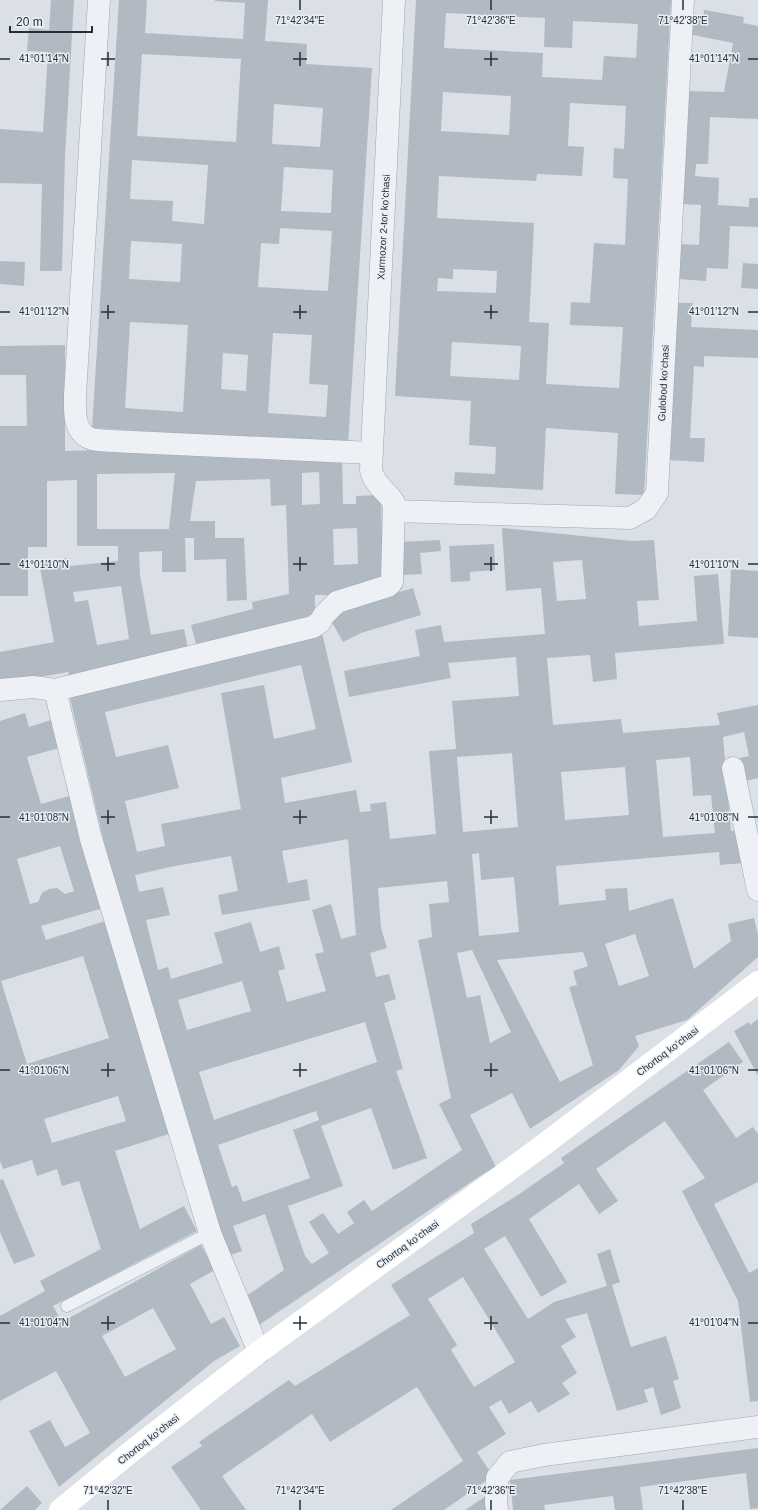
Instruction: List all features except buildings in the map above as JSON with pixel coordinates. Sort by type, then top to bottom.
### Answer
[{"type":"main road","name":"Chortoq koʻchasi","points":[[60,1510],[133,1450],[259,1352],[538,1149],[758,982]]},
{"type":"street","points":[[99,0],[74,417],[80,431],[90,438],[111,441],[372,453]]},
{"type":"street","name":"Xurmozor 2-tor koʻchasi","points":[[394,0],[372,453],[372,475],[377,484],[391,497],[394,503],[394,511]]},
{"type":"street","name":"Gulobod koʻchasi","points":[[394,511],[630,518],[646,509],[657,493],[683,0]]},
{"type":"street","points":[[0,690],[33,687],[55,690],[313,627],[320,622],[324,615],[337,602],[388,586],[392,582],[394,511]]},
{"type":"street","points":[[55,690],[91,838],[210,1233],[259,1352]]},
{"type":"street","points":[[733,768],[758,890]]},
{"type":"street","points":[[497,1510],[497,1478],[510,1462],[544,1455],[758,1427]]},
{"type":"lane","points":[[67,1306],[210,1233]]}]
